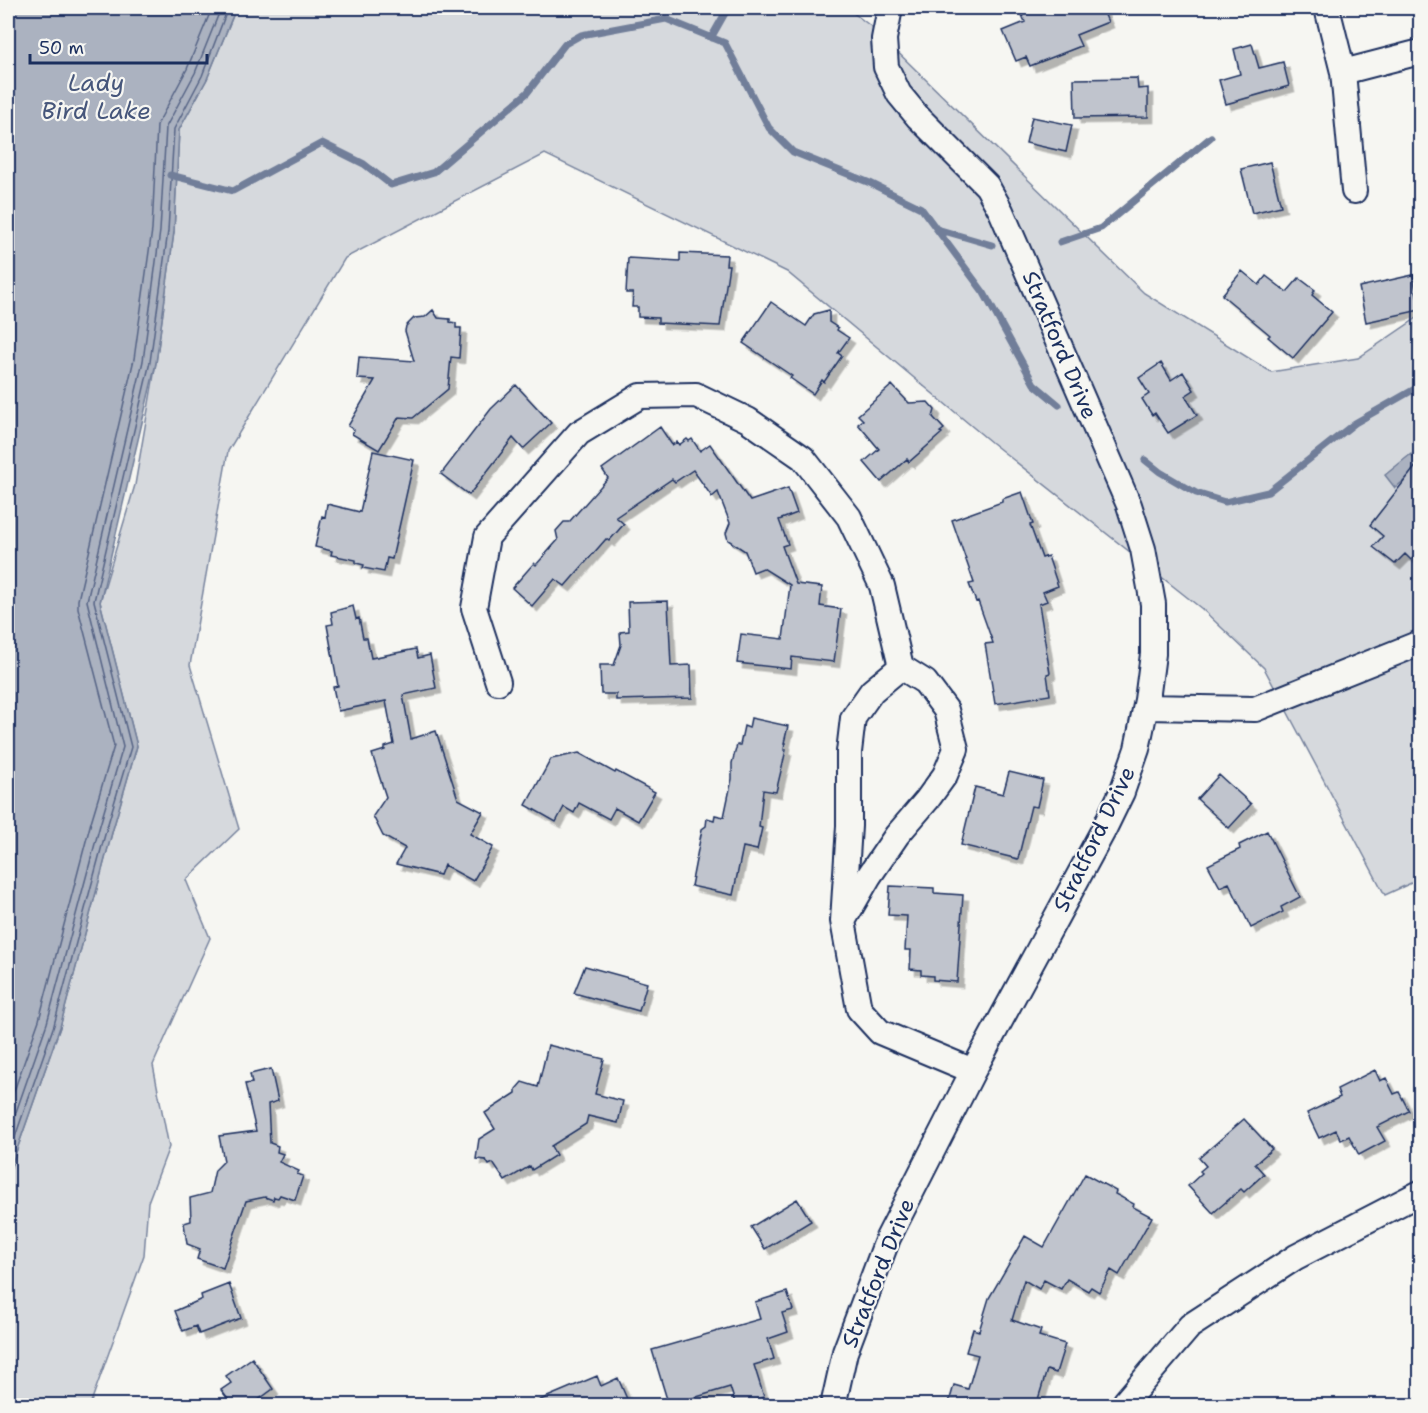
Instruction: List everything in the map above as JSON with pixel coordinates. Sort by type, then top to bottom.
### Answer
[{"type":"street","name":"Stratford Drive","points":[[833,1406],[845,1352],[888,1238],[973,1071],[1122,792],[1137,749],[1146,707],[1153,654],[1153,604],[1143,549],[1129,505],[1001,211],[987,186],[918,117],[899,94],[886,67],[884,39],[890,8]]},
{"type":"street","points":[[1327,8],[1343,72],[1354,191]]},
{"type":"street","points":[[1343,72],[1420,51]]},
{"type":"street","points":[[498,682],[474,608],[487,537],[579,433],[640,396],[696,395],[748,420],[803,458],[849,518],[882,586],[901,667],[925,682],[946,710],[956,749],[945,775],[897,835],[869,876],[843,921]]},
{"type":"street","points":[[1146,707],[1255,709],[1420,643]]},
{"type":"street","points":[[901,667],[872,691],[853,718],[849,752],[849,826],[843,921],[859,1009],[880,1032],[973,1071]]},
{"type":"street","points":[[1125,1406],[1126,1401],[1190,1326],[1296,1257],[1420,1193]]},
{"type":"shaded area","points":[[234,8],[847,8],[873,28],[1144,293],[1271,372],[1358,358],[1420,316],[1420,879],[1385,895],[1264,668],[1202,609],[992,443],[787,272],[545,154],[345,258],[228,451],[190,665],[239,829],[186,880],[210,938],[153,1065],[169,1147],[148,1202],[144,1255],[90,1405],[8,1406],[8,1175],[60,1027],[137,746],[100,602],[135,485],[156,363],[174,232],[179,130],[207,79]]},
{"type":"water","name":"Lady Bird Lake","points":[[8,8],[234,8],[234,13],[207,79],[179,130],[174,232],[156,363],[100,602],[137,746],[60,1027],[8,1175]]},
{"type":"water","points":[[1411,454],[1420,467],[1395,488],[1385,475]]},
{"type":"building","points":[[1019,8],[1102,8],[1108,22],[1076,35],[1081,46],[1030,66],[1026,57],[1016,61],[1003,31],[1025,22]]},
{"type":"building","points":[[1252,44],[1259,68],[1283,62],[1289,86],[1226,104],[1219,80],[1240,74],[1234,49]]},
{"type":"building","points":[[1137,78],[1138,89],[1148,88],[1148,117],[1075,118],[1074,79]]},
{"type":"building","points":[[1032,117],[1072,125],[1066,152],[1026,143]]},
{"type":"building","points":[[1270,162],[1281,206],[1252,213],[1241,169]]},
{"type":"building","points":[[680,253],[727,255],[726,265],[729,265],[720,326],[658,323],[658,318],[638,317],[638,307],[632,307],[633,293],[626,293],[628,258],[680,261]]},
{"type":"building","points":[[1242,271],[1259,285],[1266,276],[1287,292],[1299,278],[1315,290],[1312,295],[1332,312],[1293,358],[1268,337],[1270,335],[1222,295]]},
{"type":"building","points":[[1413,275],[1420,310],[1366,322],[1359,287]]},
{"type":"building","points":[[771,302],[806,326],[814,314],[829,310],[829,322],[849,338],[838,353],[842,356],[813,394],[790,378],[792,376],[743,343]]},
{"type":"building","points":[[433,310],[438,318],[450,319],[450,322],[456,323],[456,328],[461,328],[459,358],[451,357],[448,389],[413,418],[399,417],[379,450],[352,434],[354,430],[348,426],[375,380],[357,379],[359,357],[414,361],[405,331],[406,326],[414,318],[425,317]]},
{"type":"building","points":[[1161,363],[1171,380],[1183,372],[1194,390],[1185,396],[1197,415],[1168,433],[1155,413],[1152,415],[1142,399],[1149,394],[1139,378]]},
{"type":"building","points":[[516,385],[551,423],[523,449],[513,438],[469,495],[441,474],[491,409]]},
{"type":"building","points":[[892,385],[909,403],[928,402],[935,410],[933,417],[944,429],[909,462],[907,459],[881,482],[864,462],[879,449],[858,424],[863,420],[858,415]]},
{"type":"building","points":[[660,427],[672,445],[677,442],[679,445],[687,439],[689,441],[692,439],[700,451],[710,444],[750,501],[788,488],[797,513],[779,520],[788,544],[782,546],[796,584],[822,587],[820,606],[841,609],[834,662],[792,657],[791,669],[737,663],[741,634],[783,639],[790,585],[763,568],[753,572],[745,551],[728,540],[726,533],[730,523],[718,492],[712,497],[693,470],[675,482],[672,479],[616,517],[624,524],[609,541],[606,539],[565,586],[555,579],[532,606],[512,588],[558,540],[556,531],[564,522],[569,522],[608,478],[602,469]]},
{"type":"building","points":[[373,451],[414,460],[392,559],[387,558],[384,572],[363,568],[364,565],[356,563],[356,560],[331,555],[332,551],[315,547],[327,504],[360,512]]},
{"type":"building","points":[[1420,461],[1420,550],[1411,560],[1405,554],[1395,564],[1373,547],[1383,536],[1370,525]]},
{"type":"building","points":[[1022,492],[1033,524],[1030,525],[1042,558],[1048,556],[1058,586],[1043,592],[1047,601],[1039,604],[1050,673],[1047,674],[1050,695],[995,704],[985,644],[993,643],[978,601],[976,602],[969,584],[974,583],[952,520],[1002,502],[1002,499]]},
{"type":"building","points":[[668,601],[671,666],[691,665],[692,698],[616,700],[616,694],[601,694],[600,665],[614,665],[621,645],[620,632],[629,631],[628,602]]},
{"type":"building","points":[[353,606],[356,619],[359,618],[363,638],[367,638],[371,658],[416,649],[418,658],[430,655],[436,688],[403,695],[411,739],[436,731],[458,799],[483,812],[470,834],[493,847],[473,881],[444,865],[440,875],[396,864],[405,848],[383,836],[373,816],[386,797],[372,754],[394,744],[386,701],[338,711],[333,687],[338,686],[327,625],[333,624],[331,612]]},
{"type":"building","points":[[751,718],[788,726],[784,743],[784,750],[786,750],[776,792],[763,790],[759,827],[762,828],[757,850],[743,847],[733,895],[691,886],[702,829],[706,826],[707,818],[714,820],[715,815],[724,817],[732,779],[732,763],[737,745],[740,745],[744,726],[749,728]]},
{"type":"building","points":[[579,753],[655,792],[638,821],[615,808],[609,819],[579,803],[574,813],[564,807],[556,822],[526,805],[551,759]]},
{"type":"building","points":[[1009,772],[1043,780],[1037,807],[1031,806],[1018,859],[961,845],[975,787],[1003,794]]},
{"type":"building","points":[[1219,775],[1251,804],[1229,828],[1197,799]]},
{"type":"building","points":[[1267,831],[1300,897],[1281,907],[1283,912],[1251,928],[1229,883],[1220,887],[1208,865],[1240,849],[1239,845]]},
{"type":"building","points":[[890,886],[934,888],[934,893],[963,895],[957,982],[933,980],[933,976],[921,975],[921,970],[910,969],[911,950],[905,950],[907,916],[888,915]]},
{"type":"building","points":[[585,966],[647,983],[639,1011],[574,993]]},
{"type":"building","points":[[548,1045],[604,1059],[595,1094],[623,1101],[618,1123],[588,1116],[586,1124],[551,1146],[556,1155],[532,1170],[530,1166],[505,1181],[493,1163],[489,1165],[486,1160],[476,1159],[479,1139],[495,1129],[485,1113],[516,1093],[516,1089],[522,1082],[538,1087]]},
{"type":"building","points":[[271,1069],[278,1101],[268,1104],[270,1143],[278,1146],[277,1152],[283,1154],[279,1162],[299,1171],[297,1174],[303,1176],[295,1200],[280,1195],[278,1198],[274,1197],[273,1200],[265,1197],[246,1201],[223,1268],[197,1259],[200,1249],[187,1244],[184,1223],[191,1221],[190,1198],[210,1193],[215,1170],[224,1161],[219,1136],[256,1131],[245,1084],[252,1083],[250,1074]]},
{"type":"building","points":[[1375,1070],[1380,1081],[1386,1078],[1394,1094],[1399,1092],[1409,1111],[1377,1127],[1385,1141],[1359,1155],[1349,1136],[1341,1140],[1336,1130],[1319,1138],[1307,1113],[1340,1097],[1337,1089]]},
{"type":"building","points":[[1244,1119],[1272,1149],[1255,1164],[1264,1174],[1244,1192],[1241,1189],[1213,1213],[1188,1186],[1206,1166],[1199,1158]]},
{"type":"building","points":[[1085,1174],[1116,1191],[1115,1194],[1134,1204],[1133,1207],[1152,1217],[1119,1275],[1111,1270],[1099,1292],[1091,1287],[1088,1291],[1067,1279],[1061,1289],[1044,1280],[1039,1289],[1024,1280],[1012,1320],[1041,1330],[1039,1336],[1065,1344],[1056,1373],[1047,1370],[1036,1406],[948,1406],[954,1385],[968,1389],[978,1355],[966,1352],[973,1329],[979,1331],[989,1298],[1025,1236],[1044,1247]]},
{"type":"building","points":[[797,1199],[811,1221],[765,1249],[751,1227]]},
{"type":"building","points":[[229,1284],[241,1318],[199,1334],[196,1326],[183,1331],[175,1311],[202,1299],[201,1295]]},
{"type":"building","points":[[787,1292],[793,1310],[782,1313],[788,1332],[768,1339],[774,1359],[754,1365],[764,1397],[736,1406],[730,1387],[690,1399],[693,1406],[669,1406],[652,1350],[760,1319],[755,1302]]},
{"type":"building","points":[[252,1358],[273,1389],[250,1406],[233,1406],[221,1390],[231,1383],[226,1376]]},
{"type":"building","points":[[597,1376],[601,1386],[618,1378],[630,1406],[526,1406]]},
{"type":"waterway","points":[[711,38],[728,8]]},
{"type":"waterway","points":[[170,175],[233,191],[322,143],[364,164],[391,185],[434,172],[527,93],[565,44],[581,35],[666,19],[725,43],[769,128],[793,152],[870,183],[921,208],[984,293],[1034,384],[1059,405]]},
{"type":"waterway","points":[[1060,242],[1101,228],[1211,137]]},
{"type":"waterway","points":[[937,229],[992,245]]},
{"type":"waterway","points":[[1145,460],[1160,472],[1196,493],[1225,502],[1268,492],[1355,423],[1420,386]]}]
